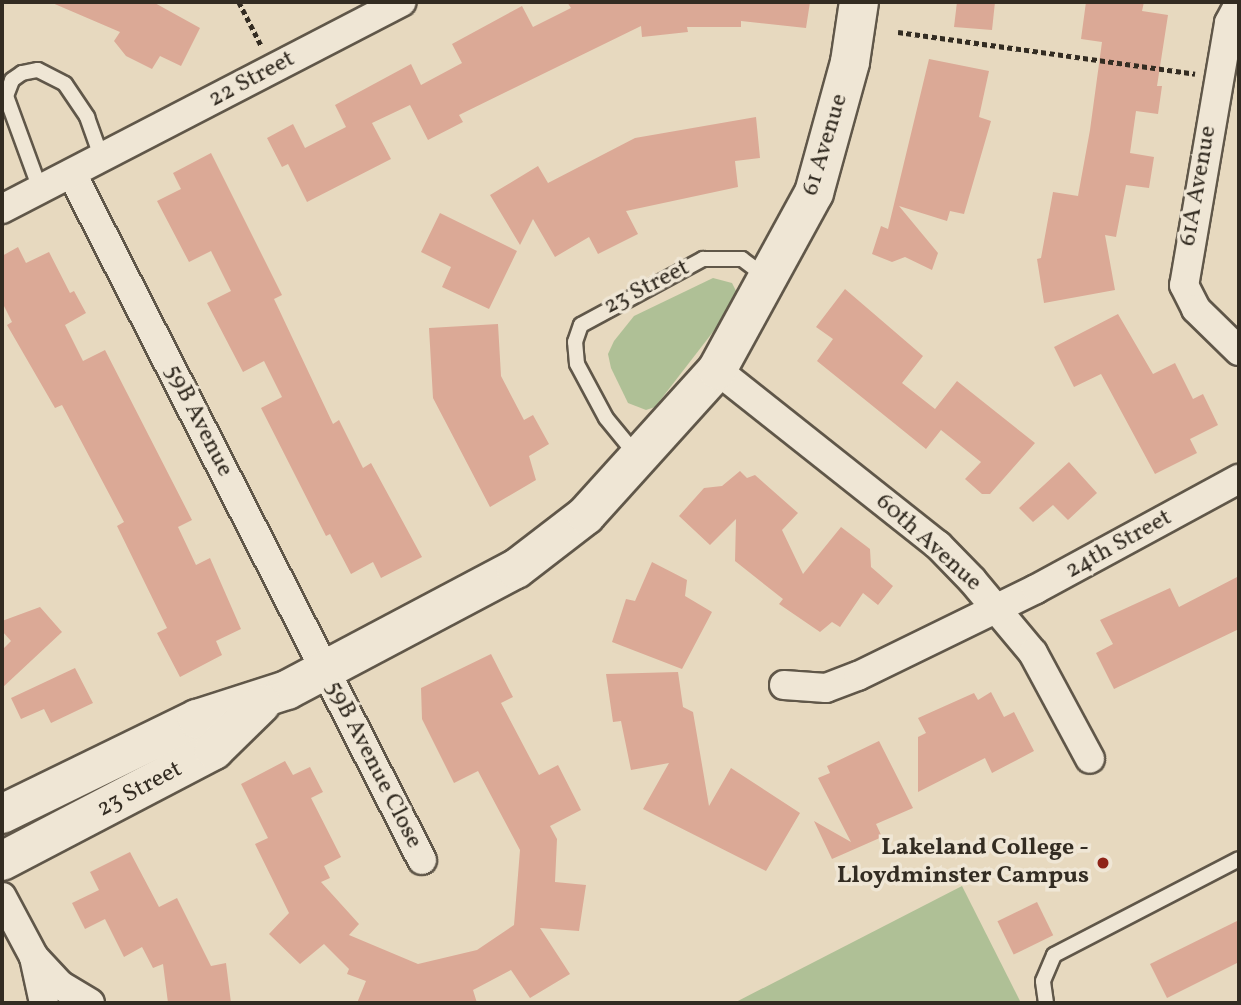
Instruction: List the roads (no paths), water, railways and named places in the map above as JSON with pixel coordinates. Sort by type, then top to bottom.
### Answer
[{"type":"street","name":"22 Street","points":[[2,209],[402,2]]},
{"type":"street","name":"61 Avenue","points":[[768,279],[814,193],[850,62],[859,2]]},
{"type":"street","name":"61A Avenue","points":[[1239,4],[1229,23],[1184,285],[1196,309],[1239,351]]},
{"type":"street","name":"59B Avenue","points":[[72,174],[324,669]]},
{"type":"street","name":"23 Street","points":[[2,814],[197,719],[265,701],[516,569],[586,515],[640,460],[717,370],[768,279]]},
{"type":"street","name":"60th Avenue","points":[[717,370],[938,545],[997,607],[1033,653],[1090,759]]},
{"type":"street","name":"24th Street","points":[[784,685],[826,688],[858,677],[1239,479]]},
{"type":"street","name":"59B Avenue Close","points":[[324,669],[422,860]]},
{"type":"street","name":"23 Street","points":[[2,861],[214,750],[265,701]]},
{"type":"street","points":[[2,897],[34,957],[60,985],[90,1003]]},
{"type":"street","points":[[34,957],[44,1003]]},
{"type":"lane","points":[[40,189],[6,96],[12,80],[22,73],[38,70],[65,85],[87,117],[102,159]]},
{"type":"lane","name":"23 Street","points":[[640,460],[606,418],[577,364],[575,342],[581,325],[703,259],[742,259],[768,279]]},
{"type":"lane","points":[[1046,1003],[1043,981],[1055,955],[1239,859]]},
{"type":"place","name":"Lakeland College - Lloydminster Campus","points":[[1103,863]]}]
